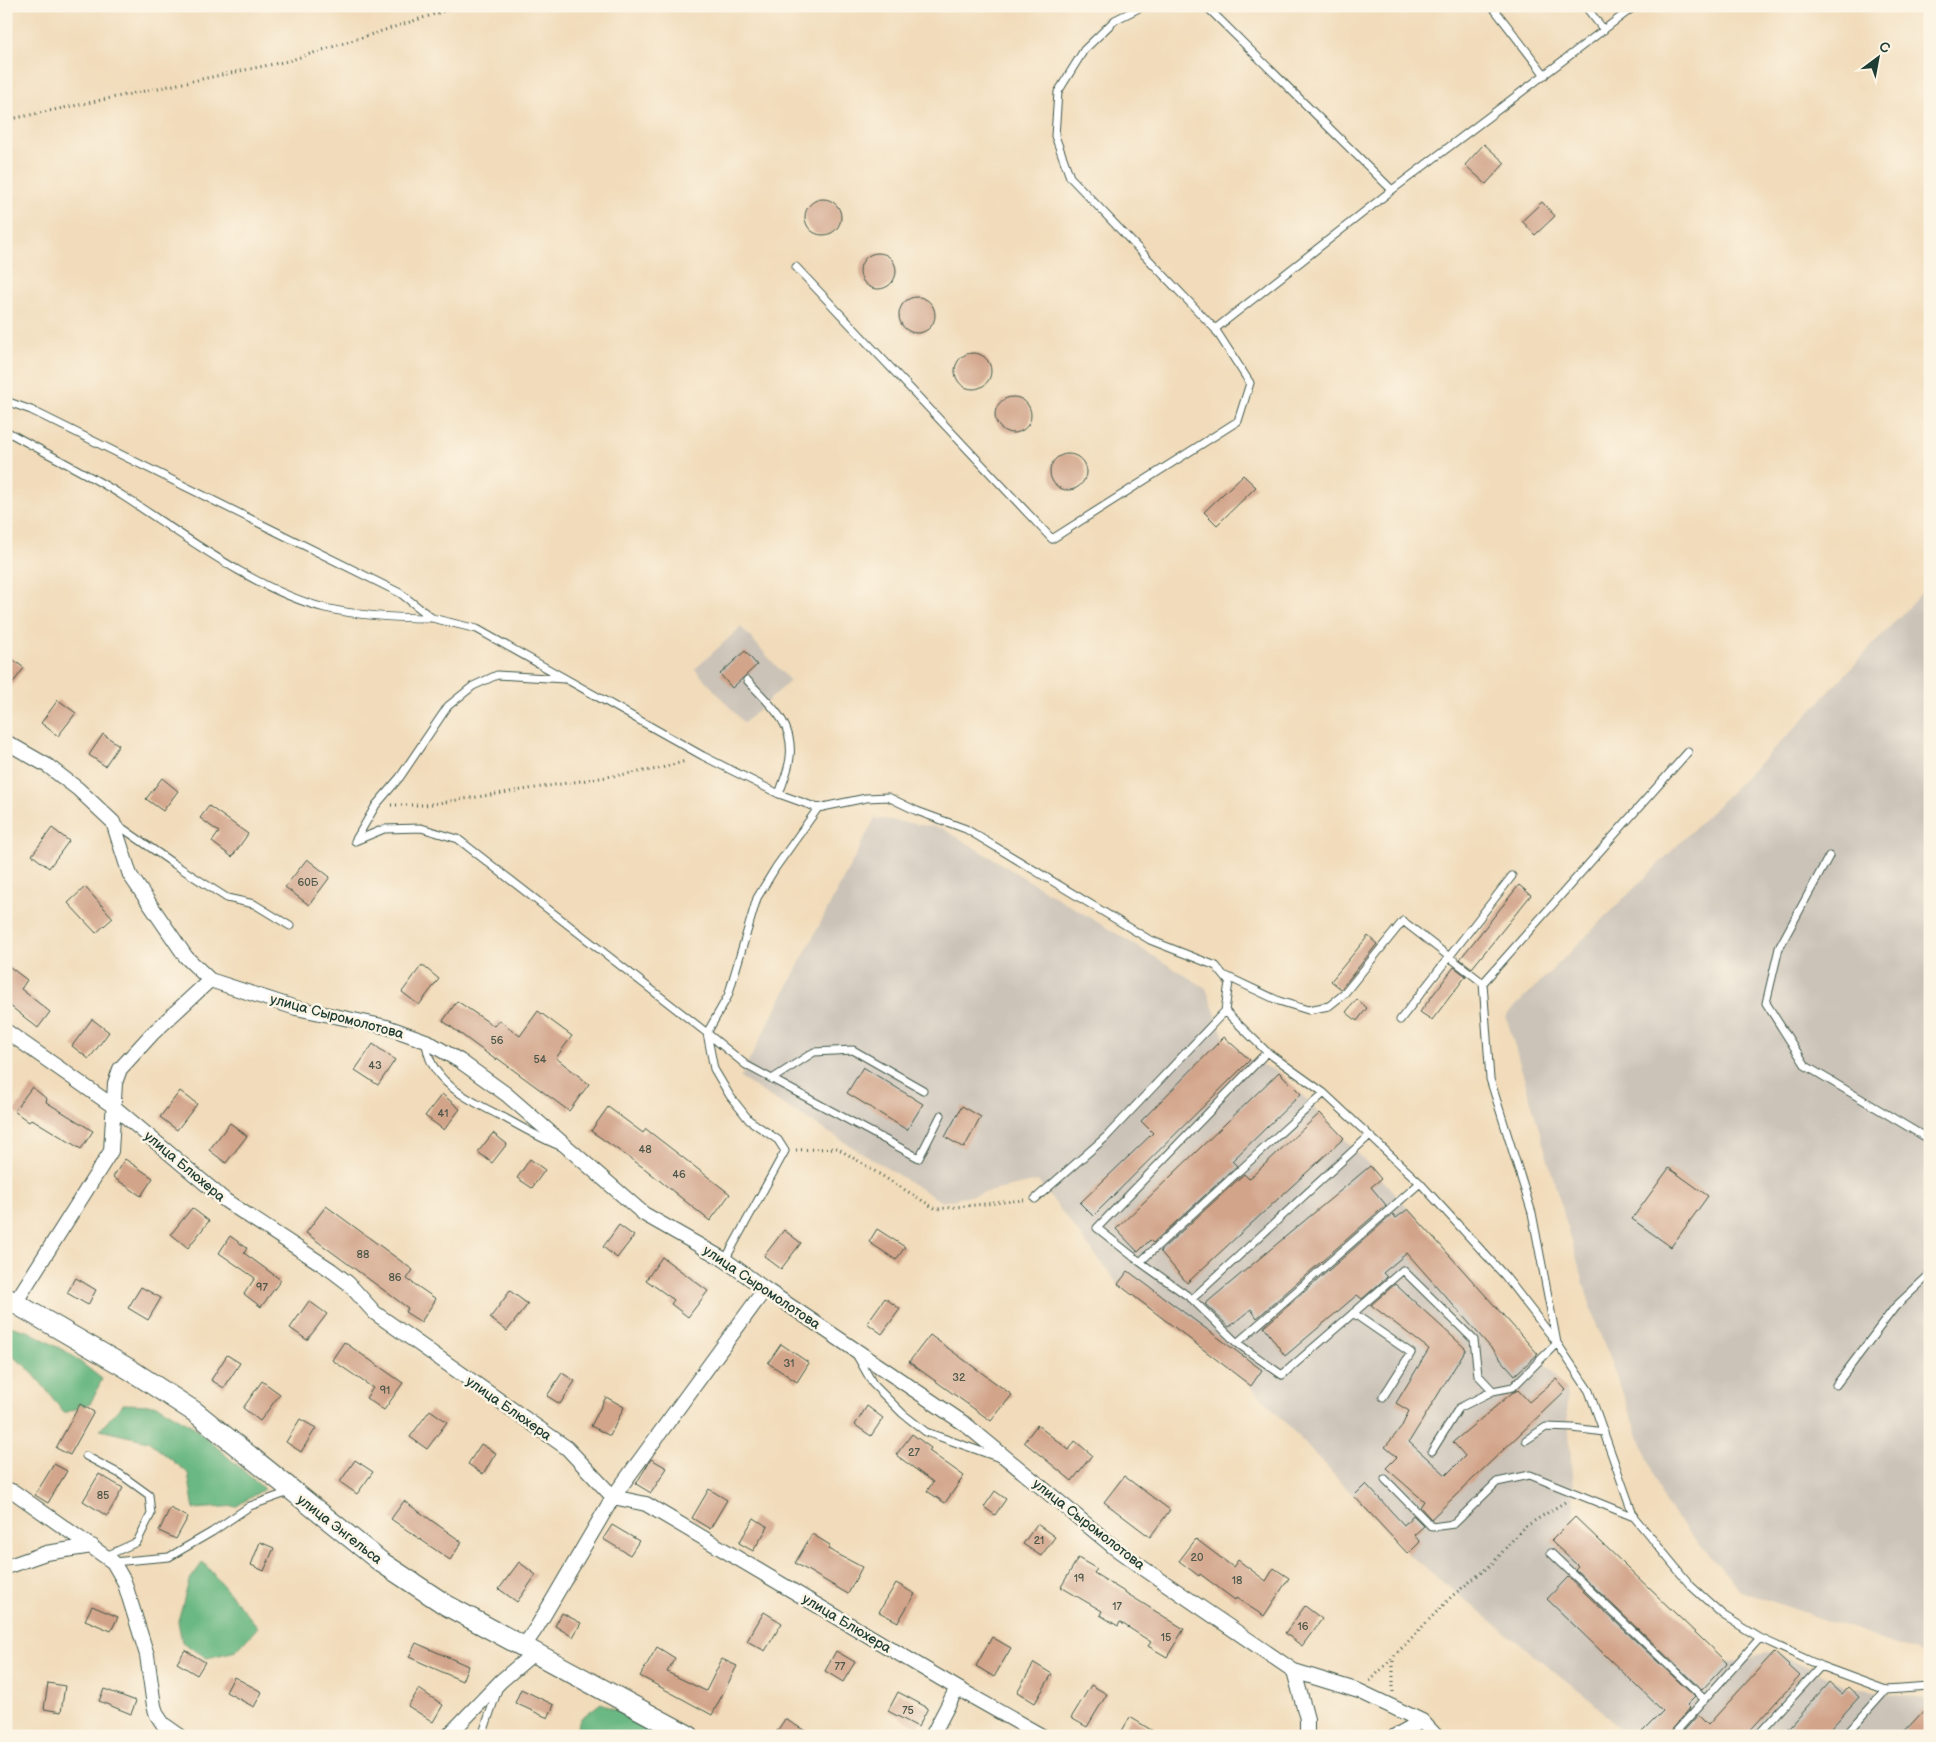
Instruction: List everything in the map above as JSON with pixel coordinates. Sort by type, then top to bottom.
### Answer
[{"type":"main road","name":"улица Энгельса","points":[[11,1300],[129,1369],[196,1412],[381,1562],[446,1604],[689,1736]]},
{"type":"street","name":"улица Сыромолотова","points":[[6,742],[48,766],[78,789],[113,822],[130,875],[186,958],[210,980],[296,1008],[387,1026],[426,1041],[460,1060],[484,1077],[574,1152],[644,1214],[725,1260],[966,1424],[1116,1548],[1294,1671],[1358,1691],[1422,1720],[1436,1736]]},
{"type":"street","points":[[11,1300],[111,1152],[115,1083],[120,1069],[152,1034],[210,980]]},
{"type":"street","name":"улица Блюхера","points":[[6,1031],[113,1106],[226,1201],[331,1270],[348,1283],[375,1313],[567,1448],[613,1497],[646,1504],[957,1688],[1042,1736]]},
{"type":"street","points":[[448,1736],[530,1649],[613,1497],[765,1289]]},
{"type":"street","points":[[6,1489],[14,1492],[109,1559],[124,1581],[147,1655],[157,1715],[163,1724],[180,1736]]},
{"type":"street","points":[[6,1567],[46,1553],[92,1546]]},
{"type":"street","points":[[1294,1671],[1307,1719],[1307,1736]]},
{"type":"street","points":[[932,1736],[957,1688]]},
{"type":"street","points":[[1395,1736],[1422,1720]]},
{"type":"lane","points":[[796,267],[1052,539],[1238,421],[1250,383],[1215,329],[1070,177],[1055,136],[1058,92],[1084,50],[1115,20],[1143,6]]},
{"type":"lane","points":[[1202,6],[1208,8],[1392,190]]},
{"type":"lane","points":[[1492,6],[1545,75]]},
{"type":"lane","points":[[1585,6],[1604,30]]},
{"type":"lane","points":[[1215,329],[1392,190],[1636,6]]},
{"type":"lane","points":[[6,401],[31,410],[400,593],[432,618]]},
{"type":"lane","points":[[6,431],[72,465],[214,554],[280,591],[324,608],[382,618],[432,618],[478,629],[703,756],[780,794],[818,808],[866,798],[888,796],[917,811],[966,829],[1150,940],[1216,966],[1229,982],[1225,1011],[1106,1137],[1035,1199]]},
{"type":"lane","points":[[566,679],[497,675],[473,686],[448,706],[400,777],[376,805],[355,841],[384,829],[421,828],[458,839],[746,1065],[919,1158],[941,1115]]},
{"type":"lane","points":[[747,680],[786,724],[790,742],[790,758],[780,794]]},
{"type":"lane","points":[[1557,1343],[1532,1213],[1490,1078],[1483,984],[1688,752]]},
{"type":"lane","points":[[725,1260],[785,1151],[778,1140],[750,1120],[730,1096],[714,1069],[707,1033],[728,996],[757,898],[776,867],[818,808]]},
{"type":"lane","points":[[113,822],[226,898],[254,904],[290,926]]},
{"type":"lane","points":[[1828,856],[1779,948],[1766,1003],[1806,1066],[1930,1140]]},
{"type":"lane","points":[[1400,1020],[1512,876]]},
{"type":"lane","points":[[1223,975],[1279,1001],[1308,1010],[1329,1006],[1344,994],[1404,921],[1483,984]]},
{"type":"lane","points":[[1225,1011],[1267,1052],[1324,1093],[1420,1183],[1505,1276],[1557,1343],[1589,1391],[1634,1517],[1690,1586],[1724,1615],[1760,1638],[1821,1666],[1886,1690],[1930,1687]]},
{"type":"lane","points":[[426,1041],[428,1056],[440,1076],[461,1095],[534,1136],[574,1152]]},
{"type":"lane","points":[[772,1079],[814,1052],[853,1050],[923,1090]]},
{"type":"lane","points":[[1267,1052],[1097,1228],[1192,1299],[1237,1342],[1282,1375],[1403,1270],[1474,1340],[1478,1375],[1493,1391]]},
{"type":"lane","points":[[1140,1262],[1324,1093]]},
{"type":"lane","points":[[1192,1299],[1369,1136]]},
{"type":"lane","points":[[1237,1342],[1420,1183]]},
{"type":"lane","points":[[1836,1385],[1894,1307],[1930,1274]]},
{"type":"lane","points":[[1353,1313],[1411,1353],[1384,1397]]},
{"type":"lane","points":[[1432,1451],[1459,1408],[1493,1391],[1513,1387],[1557,1343]]},
{"type":"lane","points":[[852,1348],[873,1384],[903,1414],[926,1432],[1012,1463]]},
{"type":"lane","points":[[1526,1440],[1546,1427],[1604,1432]]},
{"type":"lane","points":[[86,1456],[120,1474],[148,1495],[151,1514],[137,1542],[109,1559]]},
{"type":"lane","points":[[1385,1479],[1432,1527],[1454,1524],[1497,1482],[1530,1475],[1634,1517]]},
{"type":"lane","points":[[109,1559],[170,1557],[250,1506],[292,1491]]},
{"type":"lane","points":[[1551,1553],[1705,1700]]},
{"type":"lane","points":[[1672,1736],[1760,1638]]},
{"type":"lane","points":[[1757,1736],[1821,1666]]},
{"type":"lane","points":[[482,1736],[501,1681]]},
{"type":"lane","points":[[1845,1736],[1886,1690]]},
{"type":"lane","points":[[1299,1736],[1307,1719]]},
{"type":"path","points":[[6,120],[288,61],[460,6]]},
{"type":"path","points":[[376,805],[425,805],[658,770],[703,756]]},
{"type":"path","points":[[785,1151],[837,1148],[936,1209],[1035,1199]]},
{"type":"path","points":[[1358,1691],[1393,1658],[1452,1596],[1492,1564],[1523,1528],[1579,1494]]},
{"type":"path","points":[[1393,1658],[1393,1707]]},
{"type":"shaded area","points":[[1930,584],[1930,1657],[1740,1590],[1665,1504],[1595,1321],[1506,1016],[1796,727]]},
{"type":"shaded area","points":[[741,627],[790,681],[744,723],[695,669]]},
{"type":"shaded area","points":[[875,818],[942,828],[1206,988],[1224,1037],[1250,1060],[1279,1072],[1320,1113],[1370,1166],[1539,1355],[1566,1390],[1575,1517],[1727,1663],[1774,1652],[1848,1687],[1930,1699],[1930,1736],[1625,1736],[1595,1704],[1408,1554],[1251,1386],[1118,1284],[1038,1181],[942,1202],[740,1078]]},
{"type":"green space","points":[[6,1325],[30,1332],[70,1354],[102,1379],[90,1404],[64,1413],[30,1371],[22,1363],[6,1354]]},
{"type":"green space","points":[[123,1404],[157,1405],[194,1427],[264,1489],[237,1506],[194,1509],[188,1473],[148,1441],[100,1430]]},
{"type":"green space","points":[[203,1562],[258,1627],[236,1651],[207,1658],[182,1642],[178,1621],[189,1581]]},
{"type":"green space","points":[[601,1703],[663,1732],[656,1736],[574,1736],[580,1719]]},
{"type":"building","points":[[1484,144],[1505,163],[1486,184],[1465,165]]},
{"type":"building","points":[[823,199],[830,200],[836,204],[840,210],[840,224],[836,230],[830,234],[823,235],[816,234],[810,230],[806,224],[805,217],[806,210],[810,204],[816,200]]},
{"type":"building","points":[[1542,202],[1555,216],[1535,235],[1522,221]]},
{"type":"building","points":[[878,253],[885,254],[891,258],[895,264],[895,278],[891,284],[885,288],[878,289],[871,288],[865,284],[861,278],[860,271],[861,264],[865,258],[871,254]]},
{"type":"building","points":[[917,297],[924,298],[930,302],[934,308],[934,322],[930,328],[924,332],[917,333],[910,332],[904,328],[900,322],[899,315],[900,308],[904,302],[910,298]]},
{"type":"building","points":[[973,353],[980,354],[986,358],[990,364],[990,378],[986,384],[980,388],[973,389],[966,388],[960,384],[956,378],[955,371],[956,364],[960,358],[966,354]]},
{"type":"building","points":[[1013,397],[1020,398],[1026,402],[1030,408],[1030,422],[1026,428],[1020,432],[1013,433],[1006,432],[1000,428],[996,422],[995,415],[996,408],[1000,402],[1006,398]]},
{"type":"building","points":[[1068,454],[1075,455],[1081,459],[1085,465],[1085,479],[1081,485],[1075,489],[1068,490],[1061,489],[1055,485],[1051,479],[1050,472],[1051,465],[1055,459],[1061,455]]},
{"type":"building","points":[[1243,475],[1256,487],[1217,525],[1204,512]]},
{"type":"building","points":[[745,651],[757,665],[732,688],[720,674]]},
{"type":"building","points":[[6,654],[24,668],[6,692]]},
{"type":"building","points":[[58,700],[76,713],[58,736],[41,723]]},
{"type":"building","points":[[103,734],[119,745],[105,766],[89,755]]},
{"type":"building","points":[[162,778],[178,791],[163,811],[146,799]]},
{"type":"building","points":[[209,806],[248,834],[232,857],[212,842],[219,832],[200,818]]},
{"type":"building","points":[[52,828],[69,841],[49,868],[32,855]]},
{"type":"building","points":[[307,859],[330,877],[309,905],[285,887]]},
{"type":"building","points":[[1519,885],[1531,895],[1472,968],[1460,959]]},
{"type":"building","points":[[85,887],[113,918],[96,933],[68,903]]},
{"type":"building","points":[[1368,936],[1377,944],[1341,989],[1331,981]]},
{"type":"building","points":[[6,964],[27,980],[21,989],[50,1012],[38,1028],[9,1005],[6,1008]]},
{"type":"building","points":[[422,965],[439,979],[419,1005],[402,992]]},
{"type":"building","points":[[1454,967],[1466,976],[1432,1020],[1420,1012]]},
{"type":"building","points":[[1357,999],[1367,1008],[1357,1021],[1346,1012]]},
{"type":"building","points":[[457,1001],[494,1026],[499,1020],[520,1036],[538,1011],[572,1036],[556,1058],[589,1084],[569,1111],[443,1021]]},
{"type":"building","points":[[92,1019],[109,1032],[89,1059],[72,1046]]},
{"type":"building","points":[[1224,1037],[1250,1060],[1093,1216],[1080,1203],[1153,1133],[1141,1121]]},
{"type":"building","points":[[373,1044],[395,1060],[378,1085],[355,1070]]},
{"type":"building","points":[[863,1067],[923,1104],[907,1130],[847,1093]]},
{"type":"building","points":[[1279,1072],[1301,1094],[1232,1161],[1237,1166],[1153,1243],[1150,1240],[1138,1252],[1116,1229]]},
{"type":"building","points":[[32,1087],[47,1099],[46,1102],[93,1131],[81,1149],[32,1119],[29,1122],[14,1111]]},
{"type":"building","points":[[180,1091],[197,1104],[177,1130],[160,1117]]},
{"type":"building","points":[[442,1094],[460,1109],[444,1130],[425,1116]]},
{"type":"building","points":[[962,1106],[981,1117],[964,1148],[945,1137]]},
{"type":"building","points":[[608,1107],[643,1133],[646,1129],[730,1194],[710,1221],[644,1168],[591,1131]]},
{"type":"building","points":[[1320,1113],[1344,1138],[1187,1283],[1160,1251],[1244,1174],[1249,1179]]},
{"type":"building","points":[[230,1123],[247,1136],[226,1163],[209,1150]]},
{"type":"building","points":[[493,1133],[507,1144],[492,1163],[478,1152]]},
{"type":"building","points":[[125,1159],[153,1178],[141,1196],[113,1177]]},
{"type":"building","points":[[530,1159],[545,1170],[532,1188],[517,1178]]},
{"type":"building","points":[[1370,1166],[1381,1179],[1371,1187],[1386,1205],[1257,1318],[1251,1309],[1229,1327],[1205,1304]]},
{"type":"building","points":[[1669,1168],[1708,1196],[1671,1247],[1632,1219]]},
{"type":"building","points":[[326,1206],[413,1270],[407,1279],[436,1299],[421,1322],[405,1312],[408,1308],[306,1233]]},
{"type":"building","points":[[192,1208],[209,1221],[188,1248],[171,1234]]},
{"type":"building","points":[[1408,1209],[1538,1354],[1515,1375],[1407,1253],[1383,1273],[1387,1277],[1362,1299],[1357,1295],[1285,1356],[1264,1327],[1393,1214],[1396,1218]]},
{"type":"building","points":[[619,1225],[634,1236],[617,1258],[603,1247]]},
{"type":"building","points":[[877,1229],[905,1247],[896,1260],[869,1242]]},
{"type":"building","points":[[784,1230],[801,1243],[781,1269],[764,1256]]},
{"type":"building","points":[[230,1236],[247,1248],[244,1253],[281,1280],[261,1307],[244,1294],[255,1278],[219,1253]]},
{"type":"building","points":[[662,1257],[708,1291],[688,1317],[671,1304],[674,1300],[646,1280]]},
{"type":"building","points":[[1128,1271],[1262,1370],[1251,1386],[1118,1284]]},
{"type":"building","points":[[76,1278],[96,1290],[88,1305],[67,1293]]},
{"type":"building","points":[[1395,1284],[1466,1349],[1409,1442],[1446,1475],[1465,1456],[1453,1442],[1512,1393],[1518,1390],[1529,1402],[1556,1379],[1566,1390],[1431,1519],[1420,1507],[1424,1501],[1386,1468],[1397,1457],[1385,1447],[1401,1428],[1409,1411],[1396,1403],[1429,1349],[1371,1305]]},
{"type":"building","points":[[141,1287],[161,1298],[148,1320],[128,1308]]},
{"type":"building","points":[[510,1291],[528,1304],[507,1331],[490,1318]]},
{"type":"building","points":[[885,1298],[900,1309],[882,1334],[867,1323]]},
{"type":"building","points":[[309,1301],[327,1314],[307,1340],[290,1328]]},
{"type":"building","points":[[930,1335],[1012,1395],[991,1421],[909,1362]]},
{"type":"building","points":[[344,1342],[403,1383],[384,1410],[366,1398],[373,1388],[332,1360]]},
{"type":"building","points":[[781,1344],[809,1363],[797,1382],[768,1363]]},
{"type":"building","points":[[227,1355],[240,1363],[224,1388],[211,1380]]},
{"type":"building","points":[[562,1373],[575,1381],[560,1404],[547,1396]]},
{"type":"building","points":[[262,1381],[280,1394],[260,1421],[243,1408]]},
{"type":"building","points":[[606,1397],[624,1407],[610,1436],[591,1426]]},
{"type":"building","points":[[80,1404],[94,1412],[70,1455],[56,1448]]},
{"type":"building","points":[[867,1406],[883,1418],[871,1436],[855,1425]]},
{"type":"building","points":[[430,1410],[447,1422],[427,1449],[410,1437]]},
{"type":"building","points":[[300,1419],[316,1428],[301,1452],[286,1442]]},
{"type":"building","points":[[1037,1425],[1069,1450],[1075,1441],[1092,1455],[1072,1481],[1024,1442]]},
{"type":"building","points":[[912,1434],[931,1448],[929,1451],[964,1476],[945,1503],[927,1491],[933,1482],[896,1455]]},
{"type":"building","points":[[481,1444],[496,1453],[483,1474],[468,1464]]},
{"type":"building","points":[[651,1459],[667,1468],[651,1493],[636,1484]]},
{"type":"building","points":[[355,1460],[373,1472],[357,1494],[340,1482]]},
{"type":"building","points":[[54,1464],[67,1471],[48,1503],[35,1495]]},
{"type":"building","points":[[99,1474],[123,1488],[107,1516],[83,1501]]},
{"type":"building","points":[[1124,1476],[1170,1510],[1150,1537],[1104,1502]]},
{"type":"building","points":[[1366,1484],[1404,1525],[1413,1515],[1424,1526],[1414,1535],[1420,1542],[1408,1554],[1354,1496]]},
{"type":"building","points":[[709,1489],[727,1500],[710,1529],[692,1518]]},
{"type":"building","points":[[995,1491],[1006,1499],[995,1515],[984,1507]]},
{"type":"building","points":[[404,1501],[462,1542],[450,1560],[391,1519]]},
{"type":"building","points":[[170,1508],[188,1517],[176,1539],[159,1531]]},
{"type":"building","points":[[1575,1517],[1727,1663],[1702,1690],[1575,1569],[1578,1566],[1551,1541]]},
{"type":"building","points":[[754,1518],[768,1527],[753,1551],[739,1543]]},
{"type":"building","points":[[1037,1524],[1055,1537],[1041,1556],[1023,1544]]},
{"type":"building","points":[[612,1525],[639,1541],[630,1555],[603,1539]]},
{"type":"building","points":[[812,1534],[830,1545],[828,1549],[862,1567],[848,1594],[795,1563]]},
{"type":"building","points":[[1196,1539],[1233,1567],[1238,1560],[1266,1581],[1274,1568],[1289,1578],[1264,1616],[1236,1598],[1235,1600],[1179,1561]]},
{"type":"building","points":[[260,1542],[274,1548],[264,1571],[251,1565]]},
{"type":"building","points":[[1078,1558],[1097,1569],[1094,1573],[1184,1629],[1167,1657],[1148,1646],[1151,1642],[1120,1622],[1118,1626],[1100,1615],[1102,1611],[1061,1587]]},
{"type":"building","points":[[519,1562],[536,1575],[517,1602],[499,1589]]},
{"type":"building","points":[[1568,1577],[1695,1697],[1687,1705],[1690,1708],[1667,1736],[1638,1736],[1663,1711],[1547,1599]]},
{"type":"building","points":[[896,1583],[915,1594],[898,1622],[879,1612]]},
{"type":"building","points":[[92,1606],[118,1617],[111,1631],[85,1620]]},
{"type":"building","points":[[1305,1606],[1322,1619],[1302,1646],[1285,1633]]},
{"type":"building","points":[[764,1612],[782,1623],[765,1651],[747,1641]]},
{"type":"building","points":[[562,1613],[581,1623],[573,1637],[555,1626]]},
{"type":"building","points":[[992,1637],[1011,1648],[994,1677],[976,1666]]},
{"type":"building","points":[[416,1643],[468,1666],[462,1681],[409,1657]]},
{"type":"building","points":[[657,1647],[675,1658],[667,1672],[706,1691],[722,1659],[737,1666],[712,1715],[640,1676]]},
{"type":"building","points":[[185,1650],[205,1662],[197,1675],[177,1663]]},
{"type":"building","points":[[836,1651],[855,1662],[843,1682],[825,1671]]},
{"type":"building","points":[[1774,1652],[1800,1676],[1745,1736],[1679,1736],[1698,1715],[1708,1725]]},
{"type":"building","points":[[1034,1663],[1052,1674],[1035,1703],[1017,1692]]},
{"type":"building","points":[[234,1677],[262,1692],[254,1707],[226,1692]]},
{"type":"building","points":[[1829,1682],[1842,1694],[1848,1687],[1859,1697],[1824,1736],[1781,1736]]},
{"type":"building","points":[[48,1683],[65,1686],[61,1712],[44,1709]]},
{"type":"building","points":[[1091,1685],[1107,1694],[1087,1727],[1071,1718]]},
{"type":"building","points":[[104,1689],[136,1701],[131,1714],[99,1701]]},
{"type":"building","points":[[419,1689],[443,1705],[433,1722],[408,1706]]},
{"type":"building","points":[[521,1689],[554,1705],[548,1718],[515,1703]]},
{"type":"building","points":[[898,1692],[928,1708],[918,1727],[888,1711]]},
{"type":"building","points":[[1930,1704],[1930,1729],[1923,1736],[1900,1736]]},
{"type":"building","points":[[1130,1717],[1161,1736],[1119,1736]]},
{"type":"building","points":[[785,1719],[814,1736],[774,1736]]}]
